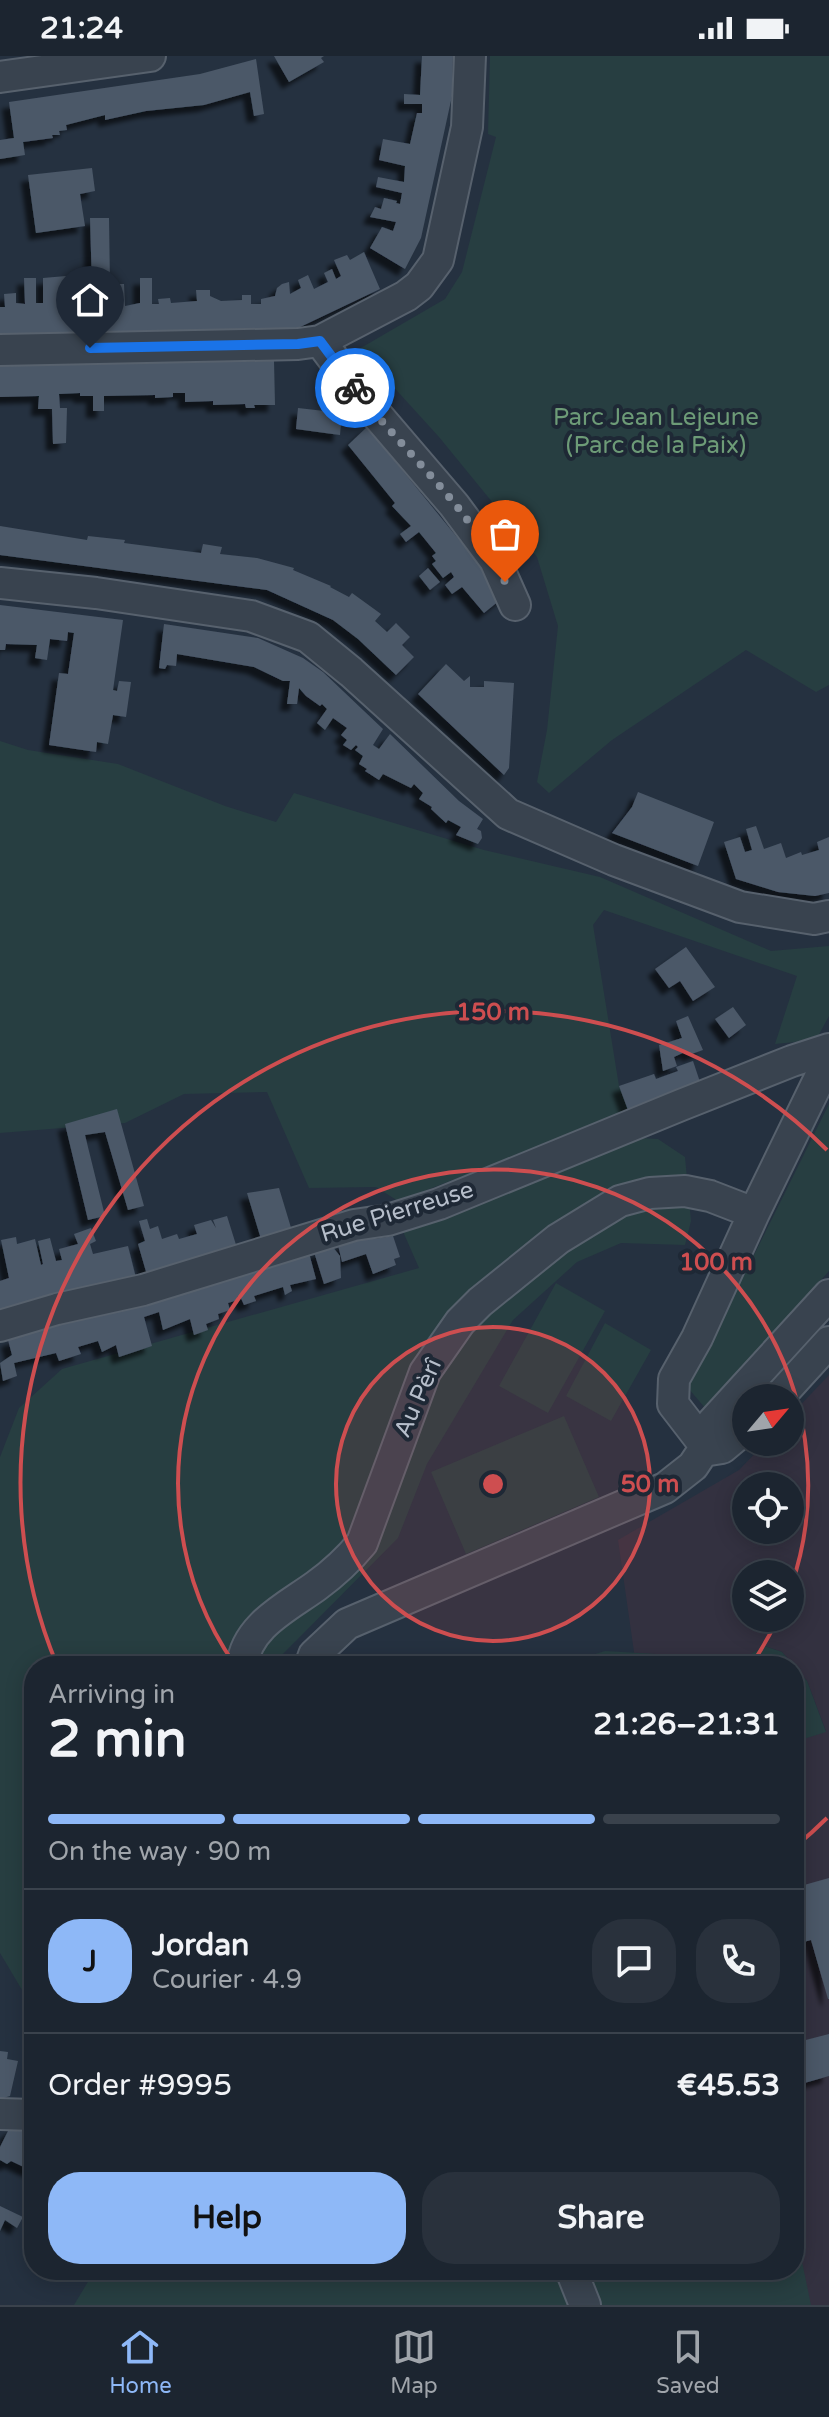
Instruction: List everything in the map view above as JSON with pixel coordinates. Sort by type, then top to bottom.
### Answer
[{"type":"street","points":[[0,77],[150,56]]},
{"type":"street","points":[[0,350],[298,344],[320,341],[406,296],[419,286],[438,260],[467,127],[470,56]]},
{"type":"street","points":[[320,341],[495,560],[515,605]]},
{"type":"street","points":[[0,583],[96,593],[251,616],[308,637],[508,814],[614,860],[740,907],[814,919],[829,916]]},
{"type":"street","name":"Rue Pierreuse","points":[[0,1326],[57,1309],[143,1290],[354,1225],[388,1220],[439,1204],[723,1088],[829,1049]]},
{"type":"street","points":[[703,1447],[673,1404],[674,1379],[697,1338],[829,1059]]},
{"type":"street","name":"Au Pèrî","points":[[245,1656],[249,1642],[262,1626],[345,1564],[362,1543],[425,1372],[460,1322],[480,1302],[558,1239],[620,1201],[650,1193],[685,1191],[710,1196],[754,1213]]},
{"type":"street","points":[[314,1656],[347,1624],[665,1488],[693,1466],[712,1423],[829,1295]]},
{"type":"street","points":[[791,1384],[829,1342]]},
{"type":"street","points":[[703,1447],[722,1448],[732,1440]]},
{"type":"street","points":[[575,2280],[585,2305]]},
{"type":"shaded area","points":[[829,1375],[829,2305],[710,2305],[770,2280],[804,2280],[804,1739],[826,1731],[804,1678],[804,1656],[785,1656],[765,1646],[748,1656],[635,1656],[618,1540],[732,1474],[732,1544],[804,1544],[804,1472],[736,1472],[752,1456],[804,1456],[804,1401]]},
{"type":"green space","name":"Parc Jean Lejeune (Parc de la Paix)","points":[[490,56],[829,56],[829,685],[816,692],[746,650],[612,740],[549,793],[537,782],[547,730],[558,626],[537,557],[439,437],[359,349],[445,299],[462,272],[496,137],[488,134]]},
{"type":"green space","points":[[0,741],[28,750],[118,764],[225,806],[276,822],[294,793],[484,850],[600,877],[771,951],[829,946],[829,1016],[816,1040],[775,1044],[797,976],[604,910],[593,925],[619,1086],[630,1112],[398,1201],[376,1187],[309,1188],[267,1092],[184,1094],[125,1123],[0,1133]]},
{"type":"green space","points":[[829,1104],[829,1271],[706,1409],[688,1388]]},
{"type":"green space","points":[[625,1137],[658,1139],[685,1157],[691,1221],[685,1245],[621,1243],[577,1262],[513,1320],[427,1464],[398,1538],[281,1656],[24,1656],[24,1993],[0,1953],[0,1457],[19,1408],[62,1369],[419,1268],[401,1227]]},
{"type":"green space","points":[[556,1283],[605,1311],[548,1413],[499,1386]]},
{"type":"green space","points":[[605,1323],[651,1350],[611,1421],[566,1396]]},
{"type":"green space","points":[[564,1416],[599,1497],[466,1554],[431,1472]]},
{"type":"green space","points":[[764,1646],[785,1656],[748,1656]]},
{"type":"green space","points":[[605,1651],[674,1656],[589,1656]]},
{"type":"green space","points":[[804,1678],[807,1681],[826,1732],[804,1739]]},
{"type":"green space","points":[[804,2271],[811,2305],[74,2305],[89,2280],[804,2280]]},
{"type":"building","points":[[274,56],[324,56],[321,58],[324,62],[289,82]]},
{"type":"building","points":[[422,56],[453,56],[452,96],[421,238],[405,269],[370,248],[382,227],[393,231],[396,222],[370,217],[375,207],[381,209],[384,198],[400,204],[402,193],[376,187],[378,177],[404,182],[405,166],[379,160],[383,139],[410,144],[417,113],[422,113],[422,104],[404,104],[404,94],[420,95]]},
{"type":"building","points":[[256,59],[264,114],[254,116],[250,92],[204,105],[146,111],[105,120],[105,115],[66,125],[67,130],[59,131],[60,135],[52,135],[53,138],[23,142],[25,155],[0,159],[0,140],[14,138],[9,102],[200,74]]},
{"type":"building","points":[[92,168],[95,191],[80,194],[85,226],[36,233],[28,175]]},
{"type":"building","points":[[90,218],[109,218],[110,284],[124,284],[125,306],[140,303],[140,278],[152,278],[152,304],[159,304],[158,299],[170,298],[171,303],[197,301],[196,290],[210,290],[210,296],[221,301],[242,300],[242,295],[251,295],[251,304],[261,304],[261,299],[275,296],[282,284],[289,282],[290,294],[301,288],[298,280],[308,275],[314,289],[328,282],[324,273],[332,269],[336,279],[341,276],[334,260],[347,255],[350,260],[364,252],[380,289],[296,329],[129,332],[129,335],[0,334],[0,307],[5,307],[4,294],[16,293],[16,303],[25,304],[24,278],[36,278],[36,303],[43,303],[43,278],[66,276],[68,303],[80,303],[79,286],[92,286]]},
{"type":"building","points":[[274,361],[275,405],[246,408],[245,404],[185,402],[185,393],[173,393],[173,397],[155,398],[155,395],[104,396],[104,411],[93,411],[93,396],[59,394],[60,408],[67,408],[66,443],[53,444],[52,409],[38,409],[39,396],[0,397],[0,364]]},
{"type":"building","points":[[298,408],[342,413],[340,435],[296,429]]},
{"type":"building","points":[[367,427],[505,596],[484,613],[462,587],[452,594],[445,585],[454,577],[451,572],[443,578],[432,564],[436,561],[432,556],[436,553],[419,532],[406,542],[400,534],[411,526],[392,506],[395,503],[348,445]]},
{"type":"building","points":[[0,526],[87,540],[88,536],[125,540],[124,543],[201,553],[203,544],[222,547],[220,554],[257,558],[294,568],[349,597],[352,593],[381,614],[375,621],[387,632],[396,623],[410,637],[402,645],[414,657],[396,675],[333,620],[267,590],[0,555]]},
{"type":"building","points":[[428,568],[440,582],[430,590],[419,576]]},
{"type":"building","points":[[0,605],[123,620],[113,690],[117,691],[119,681],[131,682],[126,717],[113,715],[108,744],[97,742],[96,752],[49,745],[59,673],[68,674],[74,633],[68,632],[67,641],[50,639],[47,660],[35,658],[37,645],[6,644],[5,650],[0,650]]},
{"type":"building","points":[[164,624],[258,638],[303,658],[323,672],[383,729],[373,745],[379,749],[390,734],[459,801],[483,819],[477,829],[481,831],[482,838],[478,844],[456,835],[461,827],[448,820],[446,823],[432,807],[419,799],[423,793],[414,784],[411,788],[383,774],[379,780],[365,771],[367,769],[359,764],[363,756],[355,750],[358,747],[356,745],[351,750],[343,745],[347,740],[341,735],[347,728],[333,718],[325,730],[317,723],[327,709],[322,704],[320,706],[299,688],[297,704],[287,704],[290,681],[283,681],[254,667],[177,654],[176,666],[159,668]]},
{"type":"building","points":[[446,664],[464,681],[470,676],[470,687],[484,687],[484,681],[514,683],[509,768],[504,775],[418,694]]},
{"type":"building","points":[[638,792],[714,822],[698,866],[612,833],[632,807]]},
{"type":"building","points":[[756,826],[764,849],[781,843],[786,858],[819,850],[817,842],[829,837],[829,893],[815,896],[778,892],[736,879],[724,842],[740,837],[745,852],[752,850],[746,829]]},
{"type":"building","points":[[686,947],[715,987],[693,1001],[680,981],[669,988],[655,969]]},
{"type":"building","points":[[733,1007],[746,1025],[729,1038],[715,1019]]},
{"type":"building","points":[[688,1016],[703,1050],[689,1055],[687,1051],[674,1057],[677,1066],[663,1071],[659,1045],[682,1038],[676,1021]]},
{"type":"building","points":[[693,1061],[701,1085],[628,1110],[619,1086],[654,1074],[656,1079],[678,1071],[676,1067]]},
{"type":"building","points":[[117,1109],[144,1206],[128,1210],[105,1132],[85,1135],[105,1216],[88,1220],[65,1124]]},
{"type":"building","points":[[279,1188],[292,1231],[261,1239],[247,1193]]},
{"type":"building","points":[[227,1216],[237,1248],[147,1275],[138,1244],[145,1241],[139,1221],[147,1219],[150,1229],[158,1226],[162,1239],[177,1234],[179,1239],[197,1234],[194,1225],[211,1220],[216,1228],[213,1220]]},
{"type":"building","points":[[91,1228],[96,1241],[90,1244],[93,1254],[128,1246],[136,1278],[0,1312],[0,1281],[9,1278],[1,1240],[16,1237],[17,1244],[35,1239],[41,1265],[38,1241],[50,1238],[56,1261],[62,1260],[59,1249],[78,1244],[74,1234]]},
{"type":"building","points":[[373,1235],[374,1239],[393,1236],[400,1257],[394,1259],[396,1265],[373,1274],[366,1254],[342,1262],[338,1245]]},
{"type":"building","points":[[332,1246],[340,1256],[341,1278],[324,1284],[314,1252]]},
{"type":"building","points":[[309,1253],[316,1279],[290,1285],[292,1291],[285,1295],[283,1287],[254,1296],[256,1301],[244,1305],[240,1296],[237,1297],[238,1300],[228,1303],[230,1310],[218,1314],[219,1319],[206,1324],[208,1330],[194,1335],[190,1319],[163,1330],[159,1312],[144,1317],[152,1346],[119,1357],[116,1345],[102,1352],[98,1341],[78,1347],[81,1354],[59,1361],[56,1353],[14,1363],[17,1376],[3,1381],[0,1363],[12,1355],[8,1340]]},
{"type":"building","points":[[829,1878],[829,1999],[811,1940],[804,1942],[804,1885]]},
{"type":"building","points":[[829,2034],[829,2076],[804,2083],[804,2040]]},
{"type":"building","points":[[0,2051],[8,2052],[7,2059],[18,2061],[10,2096],[0,2099]]},
{"type":"building","points":[[16,2126],[24,2127],[24,2167],[0,2160],[0,2147],[8,2131]]},
{"type":"building","points":[[0,2206],[23,2217],[17,2228],[5,2220],[0,2231]]},
{"type":"way so far","points":[[355,388],[454,505],[495,560],[505,582]]},
{"type":"route","points":[[90,348],[320,341],[355,388]]}]
